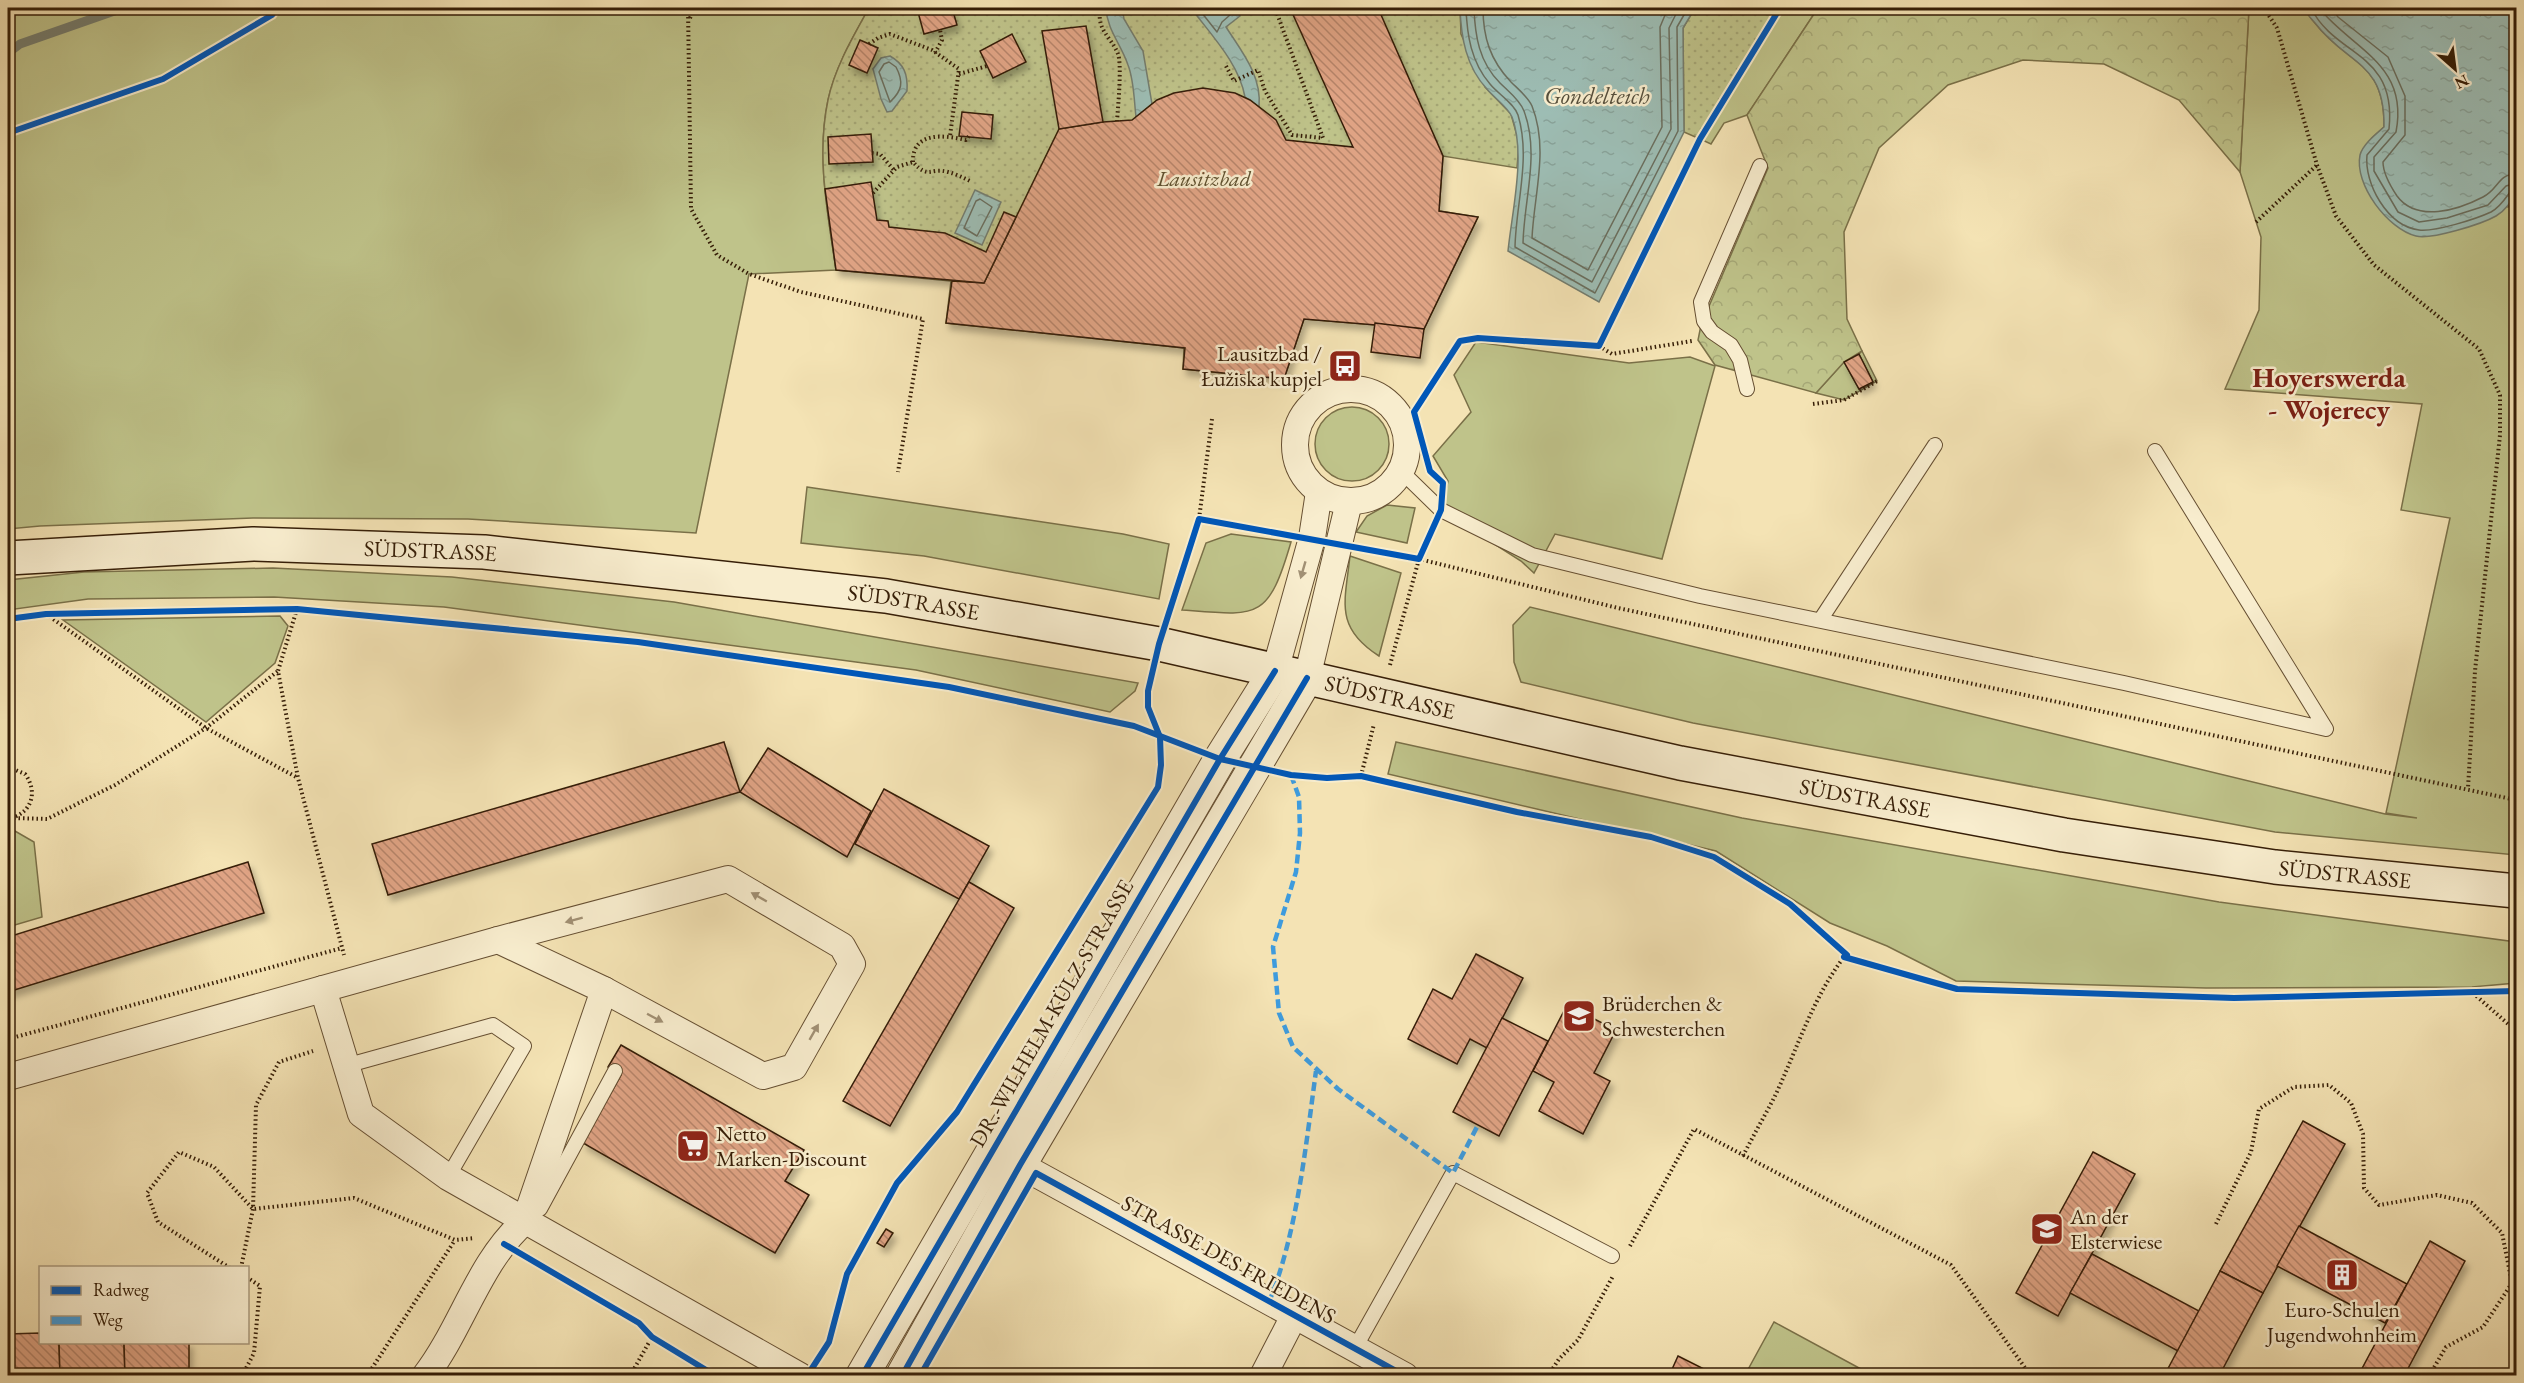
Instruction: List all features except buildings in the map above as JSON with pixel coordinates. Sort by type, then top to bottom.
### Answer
[{"type":"main road","name":"SÜDSTRASSE","points":[[8,558],[253,544],[484,552],[886,596],[1159,644],[1680,763],[2064,835],[2275,867],[2517,891]]},
{"type":"street","points":[[1351,388],[1365,390],[1379,396],[1395,410],[1406,431],[1407,450],[1401,471],[1390,486],[1370,498],[1349,502],[1333,499],[1319,492],[1303,476],[1294,453],[1297,427],[1314,402],[1329,393],[1351,388]]},
{"type":"street","name":"DR.-WILHELM-KÜLZ-STRASSE","points":[[862,1376],[1208,779],[1275,671],[1312,538],[1319,492]]},
{"type":"street","points":[[902,1376],[1020,1165],[1307,678],[1349,502]]},
{"type":"street","points":[[8,1077],[498,940],[728,879],[843,946],[852,964],[794,1067],[763,1076],[604,990],[498,940]]},
{"type":"street","points":[[323,989],[341,1055],[361,1114],[448,1177],[524,1227],[800,1376]]},
{"type":"street","points":[[425,1376],[440,1357],[524,1227],[604,990]]},
{"type":"street","name":"STRASSE DES FRIEDENS","points":[[1020,1165],[1405,1376]]},
{"type":"street","name":"STRASSE DES FRIEDENS","points":[[1263,1376],[1294,1316]]},
{"type":"lane","points":[[1748,389],[1740,360],[1731,345],[1712,332],[1704,321],[1701,302],[1760,165]]},
{"type":"lane","points":[[1821,619],[1935,445]]},
{"type":"lane","points":[[1401,471],[1441,510],[1532,555],[1679,592],[1821,619],[2124,683],[2326,729],[2155,451]]},
{"type":"lane","points":[[341,1055],[493,1024],[524,1046],[448,1177]]},
{"type":"lane","points":[[524,1227],[541,1206],[615,1071]]},
{"type":"lane","name":"STRASSE DES FRIEDENS","points":[[1354,1348],[1453,1173],[1612,1256]]},
{"type":"path","points":[[8,133],[163,79],[272,15],[277,8]]},
{"type":"path","points":[[688,8],[690,18],[691,209],[717,255],[749,273],[801,292],[923,319],[898,472]]},
{"type":"path","points":[[690,18],[695,8]]},
{"type":"path","points":[[1100,8],[1099,16],[1106,38],[1119,55],[1117,121]]},
{"type":"path","points":[[1226,66],[1234,81],[1258,70],[1265,90],[1292,135],[1323,138],[1275,8]]},
{"type":"path","points":[[1599,346],[1700,139],[1780,8]]},
{"type":"path","points":[[2264,8],[2277,28],[2317,165],[2336,216],[2374,265],[2479,349],[2500,395],[2500,435],[2475,671],[2468,788]]},
{"type":"path","points":[[935,52],[942,40],[940,30]]},
{"type":"path","points":[[869,44],[890,34],[935,52],[959,69],[950,136]]},
{"type":"path","points":[[959,74],[987,66]]},
{"type":"path","points":[[969,136],[966,140],[950,136],[929,137],[920,142],[912,152],[913,162],[921,171],[930,174],[948,171],[972,182]]},
{"type":"path","points":[[872,153],[880,154],[894,171]]},
{"type":"path","points":[[873,193],[897,167],[913,162]]},
{"type":"path","points":[[2256,222],[2317,165]]},
{"type":"path","points":[[1414,412],[1460,341],[1478,338],[1599,346],[1612,354],[1704,339],[1712,332]]},
{"type":"path","points":[[1813,404],[1844,400],[1878,381]]},
{"type":"path","points":[[1199,519],[1212,419]]},
{"type":"path","points":[[1361,776],[1419,559],[1629,611],[2517,800]]},
{"type":"path","points":[[297,609],[278,671],[298,778],[350,981]]},
{"type":"path","points":[[46,614],[206,728],[298,778]]},
{"type":"path","points":[[8,819],[47,819],[115,785],[206,728],[278,671]]},
{"type":"path","points":[[8,767],[25,774],[33,790],[29,807],[14,818]]},
{"type":"path","points":[[8,1040],[342,948]]},
{"type":"path","points":[[1743,1156],[1774,1097],[1808,1018],[1833,972],[1844,957]]},
{"type":"path","points":[[2473,993],[2517,1031]]},
{"type":"path","points":[[241,1266],[253,1209],[256,1105],[279,1062],[341,1055]]},
{"type":"path","points":[[2216,1224],[2251,1152],[2259,1108],[2294,1087],[2329,1085],[2351,1103],[2363,1134],[2364,1188],[2379,1205],[2437,1195],[2472,1203],[2502,1233],[2512,1283],[2484,1327],[2446,1347],[2428,1376]]},
{"type":"path","points":[[1627,1251],[1694,1129],[1951,1265],[2031,1376]]},
{"type":"path","points":[[227,1266],[158,1222],[147,1193],[179,1152],[214,1167],[253,1209]]},
{"type":"path","points":[[253,1209],[354,1198],[455,1240],[524,1227]]},
{"type":"path","points":[[367,1376],[455,1240]]},
{"type":"path","points":[[1548,1376],[1559,1359],[1578,1340],[1616,1271]]},
{"type":"path","points":[[242,1376],[254,1353],[260,1286],[249,1279]]},
{"type":"path","points":[[630,1376],[652,1337]]},
{"type":"green space","points":[[8,8],[869,8],[835,76],[825,121],[824,185],[836,270],[749,274],[696,533],[468,519],[253,518],[8,529]]},
{"type":"green space","name":"Lausitzbad","points":[[869,8],[1460,8],[1461,34],[1485,87],[1511,114],[1519,143],[1517,168],[1443,156],[1439,211],[1478,217],[1424,329],[1304,319],[1284,379],[1183,369],[1184,348],[946,323],[951,281],[836,270],[823,164],[825,121],[835,76]]},
{"type":"green space","points":[[1695,8],[1780,8],[1700,139],[1684,132],[1683,28]]},
{"type":"green space","points":[[1780,8],[1818,8],[1747,115],[1724,123],[1711,144],[1700,139]]},
{"type":"green space","points":[[1818,8],[2249,8],[2240,172],[2179,100],[2104,64],[2023,60],[1948,85],[1879,148],[1844,232],[1847,319],[1862,351],[1844,362],[1816,393],[1715,365],[1698,340],[1701,325],[1768,168],[1747,115]]},
{"type":"green space","points":[[2249,8],[2305,8],[2327,37],[2362,66],[2378,89],[2383,105],[2384,127],[2372,138],[2508,207],[2516,192],[2516,855],[2275,832],[1693,723],[1521,682],[1514,662],[1513,625],[1530,607],[2385,814],[2417,818],[2386,813],[2450,518],[2401,510],[2422,404],[2225,389],[2259,310],[2261,237],[2240,172]]},
{"type":"green space","points":[[1476,342],[1629,363],[1690,357],[1715,366],[1662,559],[1555,534],[1534,573],[1521,561],[1441,510],[1448,481],[1433,456],[1471,412],[1454,375]]},
{"type":"green space","points":[[1862,351],[1877,381],[1844,400],[1816,393],[1844,362],[1859,389],[1873,382],[1859,354]]},
{"type":"green space","points":[[1345,407],[1359,407],[1373,413],[1383,423],[1389,437],[1389,451],[1383,465],[1373,475],[1359,481],[1345,481],[1331,475],[1321,465],[1315,451],[1315,437],[1321,423],[1331,413]]},
{"type":"green space","points":[[807,487],[1123,534],[1169,544],[1159,599],[924,556],[801,543]]},
{"type":"green space","points":[[1387,505],[1415,508],[1407,543],[1356,532],[1367,516]]},
{"type":"green space","points":[[1231,534],[1291,542],[1275,587],[1266,600],[1256,608],[1244,612],[1182,610],[1206,543]]},
{"type":"green space","points":[[1350,556],[1401,573],[1379,656],[1355,635],[1349,624],[1345,600]]},
{"type":"green space","points":[[273,568],[452,577],[674,602],[1138,683],[1135,691],[1110,712],[916,670],[444,607],[274,597],[88,599],[8,610],[8,580],[84,572]]},
{"type":"green space","points":[[280,616],[288,626],[275,663],[206,722],[63,620]]},
{"type":"green space","points":[[1396,742],[1742,818],[2219,902],[2516,942],[2516,983],[2472,987],[2206,988],[1956,981],[1887,946],[1830,923],[1716,851],[1388,774]]},
{"type":"green space","points":[[8,827],[34,842],[42,917],[8,927]]},
{"type":"green space","points":[[1774,1322],[1872,1375],[1745,1375]]},
{"type":"water","points":[[1106,8],[1122,8],[1124,19],[1143,51],[1152,104],[1136,117],[1130,71],[1109,23]]},
{"type":"water","points":[[1191,8],[1233,8],[1240,16],[1226,27],[1250,65],[1257,85],[1259,107],[1245,97],[1231,61]]},
{"type":"water","name":"Gondelteich","points":[[1460,8],[1695,8],[1683,28],[1684,132],[1599,302],[1508,251],[1517,183],[1516,132],[1510,113],[1480,80],[1469,61],[1463,41]]},
{"type":"water","points":[[2305,8],[2510,8],[2516,28],[2516,192],[2505,208],[2496,216],[2480,223],[2444,234],[2423,237],[2405,232],[2384,215],[2368,192],[2360,167],[2360,155],[2364,147],[2384,127],[2383,105],[2378,89],[2362,66],[2327,37]]},
{"type":"water","points":[[890,56],[899,62],[904,70],[907,91],[892,111],[887,112],[873,69],[881,58]]},
{"type":"water","points":[[975,190],[1001,202],[982,245],[955,233]]},
{"type":"waterway","points":[[8,53],[20,44],[123,8]]},
{"type":"waterway","points":[[382,8],[404,8]]},
{"type":"marked path","points":[[1291,775],[1299,797],[1300,833],[1296,872],[1273,947],[1279,1013],[1293,1047],[1338,1089],[1453,1173],[1478,1125]]},
{"type":"marked path","points":[[1269,1302],[1279,1276],[1294,1218],[1316,1071]]},
{"type":"cycle path","points":[[8,133],[163,79],[272,15],[277,8]]},
{"type":"cycle path","points":[[807,1376],[829,1342],[847,1274],[897,1183],[957,1112],[1158,787],[1161,765],[1160,737],[1148,707],[1148,691],[1159,644],[1199,519],[1419,559],[1441,510],[1443,483],[1430,471],[1414,412],[1460,341],[1478,338],[1599,346],[1700,139],[1780,8]]},
{"type":"cycle path","points":[[8,619],[46,614],[297,609],[638,642],[949,687],[1134,726],[1220,759],[1291,775],[1327,778],[1361,776],[1517,812],[1651,837],[1714,857],[1790,904],[1847,955],[1844,957],[1957,989],[2234,998],[2516,991]]},
{"type":"cycle path","points":[[862,1376],[1220,759],[1275,671]]},
{"type":"cycle path","points":[[902,1376],[1020,1165],[1307,678]]},
{"type":"cycle path","points":[[920,1376],[1036,1173],[1405,1376]]},
{"type":"cycle path","points":[[504,1244],[639,1323],[652,1337],[716,1376]]},
{"type":"place","name":"Lausitzbad / Łužiska kupjel","points":[[1345,366]]},
{"type":"place","name":"Brüderchen & Schwesterchen","points":[[1579,1016]]},
{"type":"place","name":"Netto Marken-Discount","points":[[693,1146]]},
{"type":"place","name":"An der Elsterwiese","points":[[2047,1229]]},
{"type":"place","name":"Euro-Schulen Jugendwohnheim","points":[[2342,1275]]},
{"type":"district","name":"Hoyerswerda - Wojerecy","points":[[2329,393]]}]
